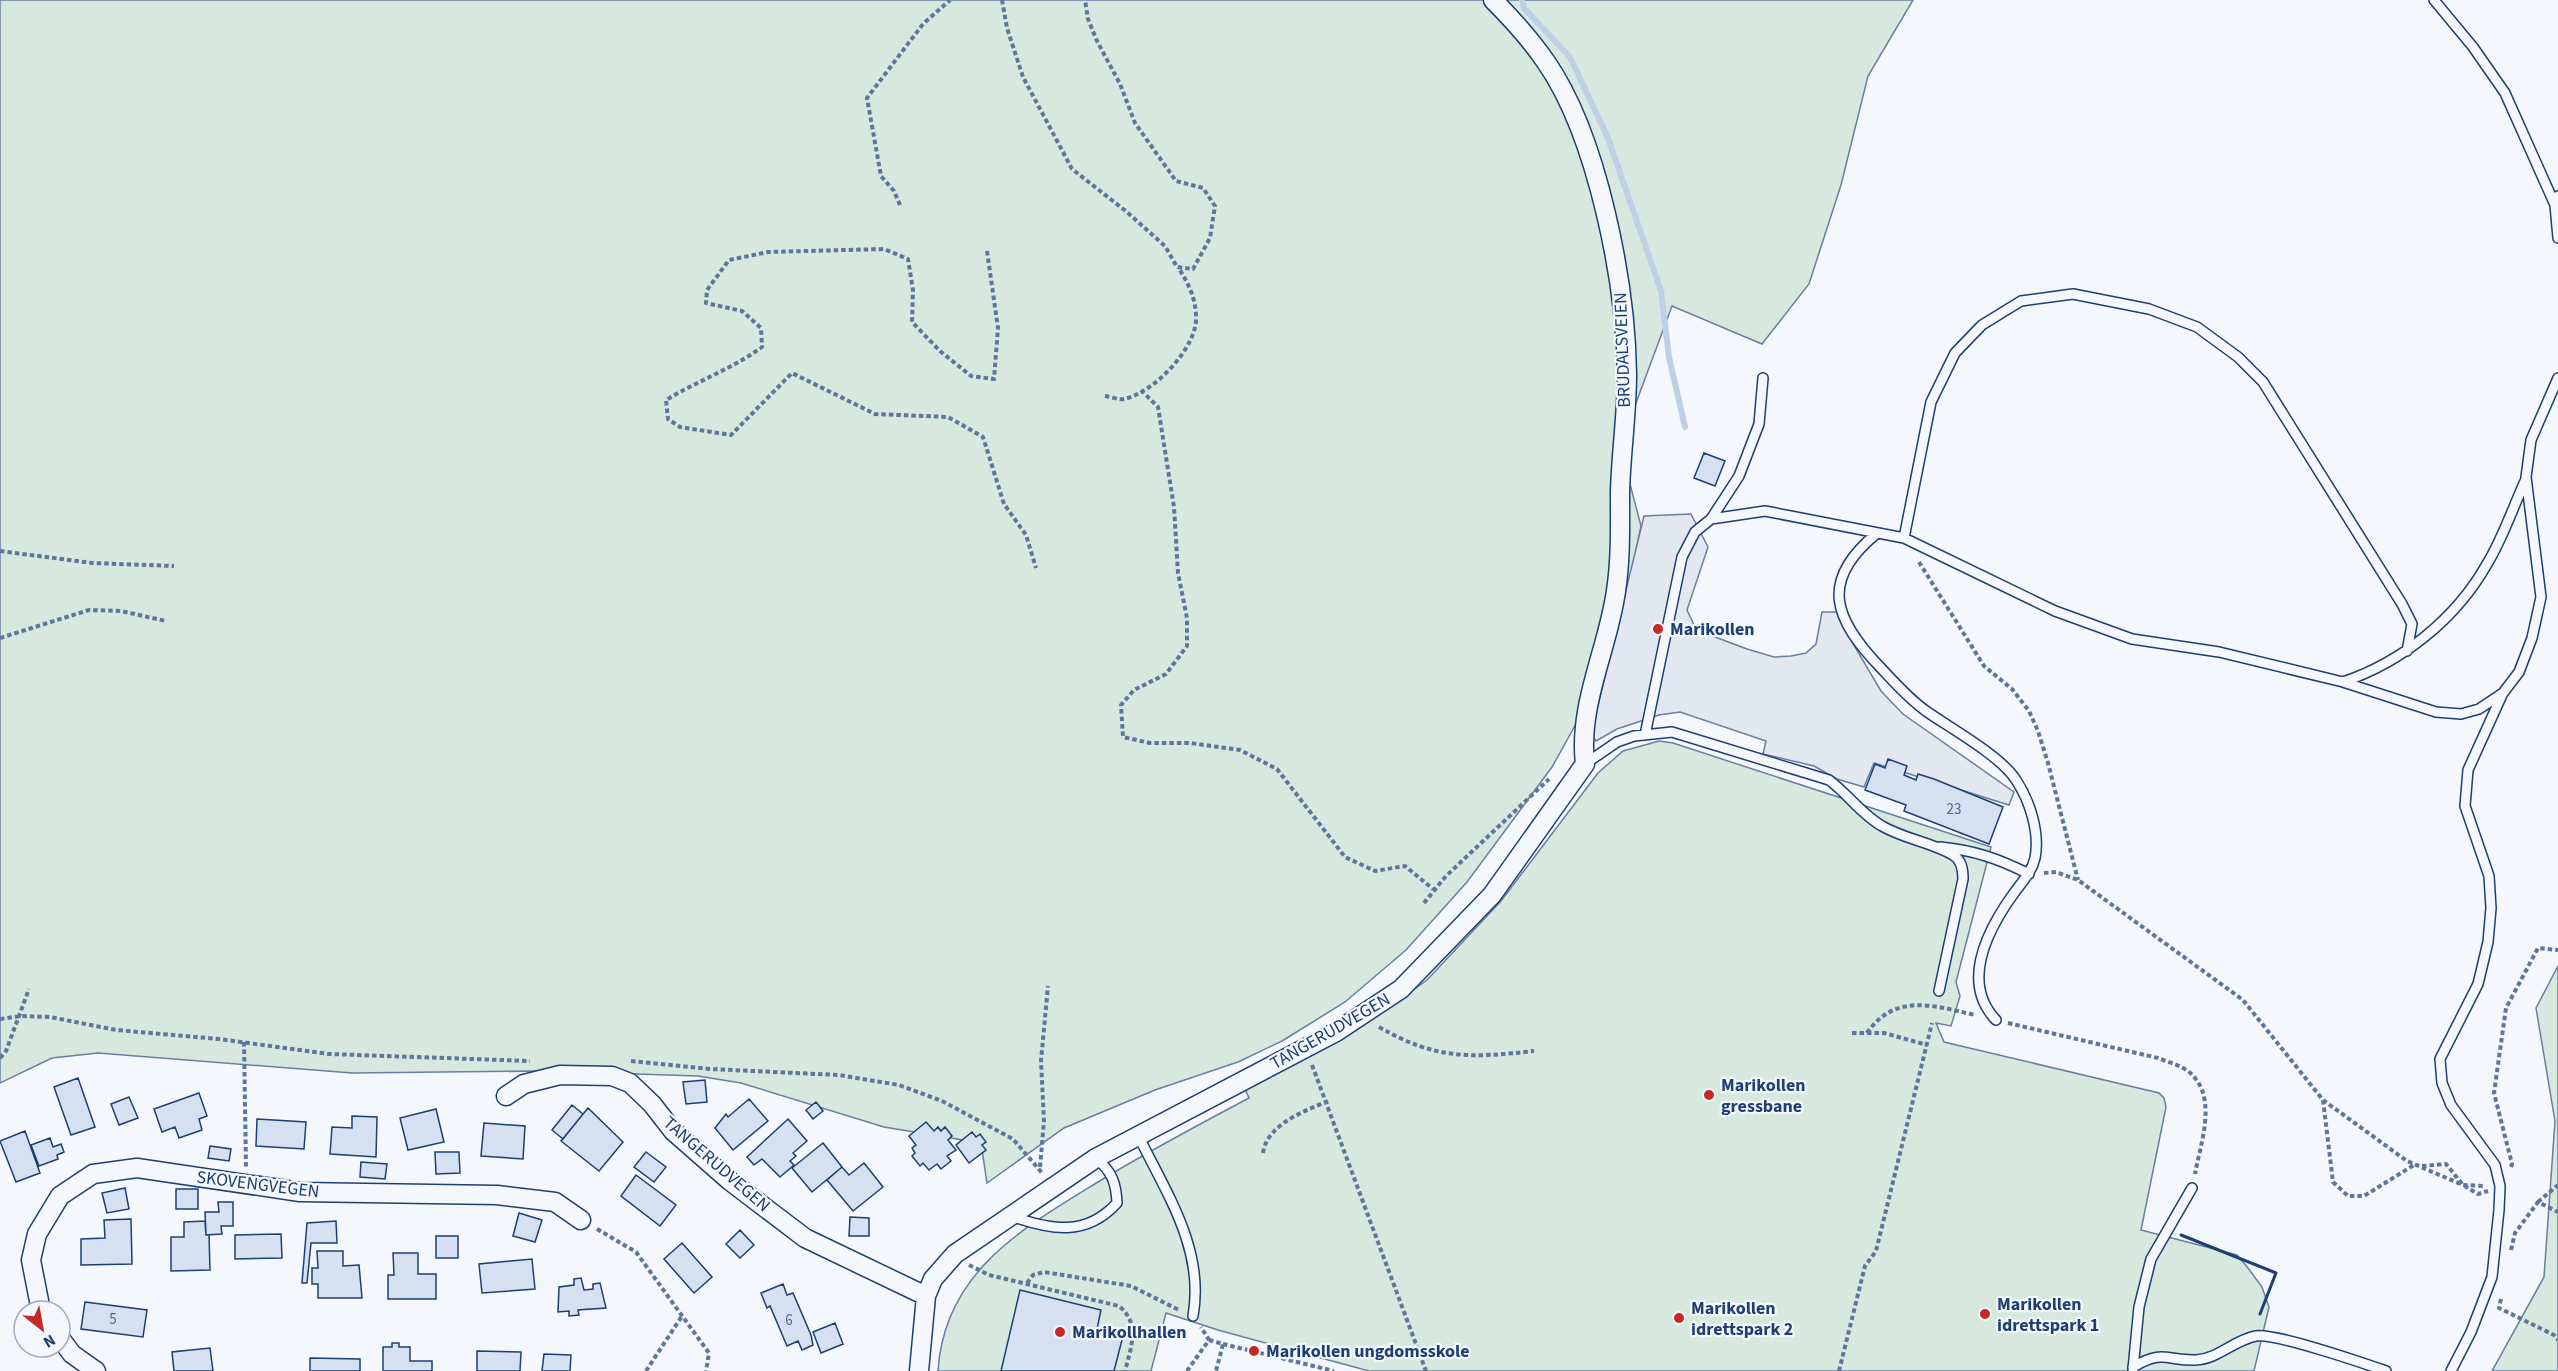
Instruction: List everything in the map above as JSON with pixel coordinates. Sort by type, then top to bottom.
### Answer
[{"type":"street","name":"BRUDALSVEIEN","points":[[1493,0],[1547,63],[1572,113],[1594,173],[1618,270],[1627,374],[1618,572],[1613,612],[1586,718],[1583,748],[1585,764]]},
{"type":"street","name":"TANGERUDVEGEN","points":[[919,1371],[926,1296],[933,1279],[954,1254],[1096,1158],[1361,1016],[1401,989],[1492,896],[1585,764]]},
{"type":"street","name":"TANGERUDVEGEN","points":[[506,1096],[524,1084],[560,1075],[612,1076],[630,1083],[681,1138],[730,1181],[805,1238],[926,1296]]},
{"type":"street","name":"SKOVENGVEGEN","points":[[39,1299],[31,1260],[37,1234],[60,1196],[93,1174],[137,1168],[300,1192],[497,1195],[555,1202],[581,1220]]},
{"type":"street","points":[[72,1354],[96,1371]]},
{"type":"lane","points":[[2434,0],[2473,47],[2505,93],[2556,201],[2558,238]]},
{"type":"lane","points":[[1904,538],[1931,402],[1955,353],[1982,325],[2021,301],[2073,294],[2149,309],[2197,327],[2220,341],[2263,382],[2402,604],[2412,624],[2407,651]]},
{"type":"lane","points":[[1645,735],[1682,557],[1695,532],[1712,519],[1739,476],[1752,447],[1759,424],[1762,378]]},
{"type":"lane","points":[[2451,1371],[2471,1332],[2492,1277],[2500,1186],[2495,1165],[2451,1105],[2442,1083],[2440,1059],[2478,984],[2488,942],[2491,908],[2489,876],[2465,806],[2468,770],[2503,693],[2519,672],[2532,638],[2541,597],[2526,477],[2531,440],[2558,378]]},
{"type":"lane","points":[[2343,682],[2372,672],[2407,651],[2455,608],[2487,564],[2526,477]]},
{"type":"lane","points":[[1712,519],[1765,511],[1904,538],[2055,611],[2132,639],[2219,652],[2343,682],[2436,712],[2461,714],[2479,709],[2503,693]]},
{"type":"lane","points":[[1876,534],[1857,550],[1845,566],[1839,592],[1843,618],[1856,642],[1923,709],[2013,774],[2030,808],[2035,858],[2029,874],[1997,918],[1983,951],[1977,980],[1979,996],[1986,1010],[1996,1020]]},
{"type":"lane","points":[[1585,764],[1617,742],[1645,735],[1672,732],[1815,774],[1839,788],[1870,818],[1883,827],[1953,855],[1959,860],[1963,874],[1939,991]]},
{"type":"lane","points":[[1929,845],[1969,850],[1998,858],[2029,874]]},
{"type":"lane","points":[[1138,1135],[1191,1248],[1197,1282],[1193,1316]]},
{"type":"lane","points":[[1009,1216],[1037,1224],[1066,1228],[1086,1226],[1103,1218],[1117,1203],[1116,1187],[1111,1171],[1096,1158]]},
{"type":"lane","points":[[2133,1369],[2139,1307],[2151,1259],[2192,1188]]},
{"type":"lane","points":[[2133,1369],[2148,1358],[2162,1355],[2195,1360],[2213,1356],[2258,1336],[2341,1356],[2386,1371]]},
{"type":"path","points":[[900,205],[894,191],[881,176],[867,98],[923,24],[950,0]]},
{"type":"path","points":[[1002,0],[1007,28],[1023,76],[1072,169],[1127,212],[1165,246],[1192,290],[1197,317],[1193,336],[1176,363],[1141,390],[1123,399],[1105,396]]},
{"type":"path","points":[[1085,0],[1097,41],[1120,84],[1136,123],[1176,181],[1203,188],[1215,206],[1210,238],[1193,269],[1178,267]]},
{"type":"path","points":[[987,251],[998,328],[994,379],[971,376],[940,351],[912,322],[913,290],[908,259],[884,249],[768,252],[729,260],[707,290],[706,303],[742,311],[760,328],[762,347],[738,364],[701,379],[666,400],[668,419],[680,427],[731,435],[792,373],[875,414],[948,417],[983,437],[1004,504],[1026,535],[1036,568]]},
{"type":"path","points":[[1141,390],[1158,407],[1174,507],[1178,573],[1187,618],[1187,646],[1166,674],[1134,690],[1121,705],[1123,737],[1149,742],[1190,743],[1240,750],[1277,769],[1345,857],[1375,870],[1405,866],[1433,889]]},
{"type":"path","points":[[1904,538],[1984,666],[2012,689],[2029,711],[2048,763],[2078,880]]},
{"type":"path","points":[[0,551],[92,563],[174,566]]},
{"type":"path","points":[[0,638],[89,610],[121,610],[166,621]]},
{"type":"path","points":[[1424,903],[1433,889],[1553,776]]},
{"type":"path","points":[[2029,874],[2056,872],[2078,880],[2243,1000],[2323,1100],[2407,1161],[2463,1185],[2500,1186]]},
{"type":"path","points":[[1040,1167],[1044,1121],[1041,1061],[1048,986]]},
{"type":"path","points":[[0,1058],[6,1051],[21,1016],[29,989]]},
{"type":"path","points":[[1867,1033],[1883,1016],[1916,1004],[1996,1020],[2158,1058],[2180,1066],[2195,1078],[2202,1093],[2206,1112],[2192,1188]]},
{"type":"path","points":[[0,1019],[21,1016],[50,1017],[116,1030],[244,1042],[329,1054],[552,1062],[560,1075]]},
{"type":"path","points":[[1361,1016],[1391,1034],[1444,1053],[1463,1057],[1534,1051]]},
{"type":"path","points":[[1839,1371],[1864,1266],[1875,1251],[1932,1023]]},
{"type":"path","points":[[1852,1033],[1884,1033],[1927,1045]]},
{"type":"path","points":[[244,1042],[246,1102],[244,1135],[247,1183]]},
{"type":"path","points":[[1305,1047],[1328,1101],[1426,1371]]},
{"type":"path","points":[[621,1060],[710,1069],[839,1075],[899,1085],[942,1101],[1005,1133],[1019,1144],[1040,1167],[1051,1187]]},
{"type":"path","points":[[1263,1153],[1264,1145],[1286,1122],[1328,1101]]},
{"type":"path","points":[[2510,1254],[2515,1233],[2538,1202],[2558,1185]]},
{"type":"path","points":[[2538,1202],[2558,1212]]},
{"type":"path","points":[[581,1220],[636,1252],[709,1353],[706,1371]]},
{"type":"path","points":[[954,1254],[975,1269],[1119,1306],[1129,1314],[1132,1339],[1125,1371]]},
{"type":"path","points":[[1027,1283],[1033,1275],[1044,1272],[1131,1286],[1193,1316],[1209,1340],[1334,1371]]},
{"type":"path","points":[[2501,1297],[2499,1308],[2554,1335],[2558,1340]]},
{"type":"path","points":[[646,1371],[682,1316]]},
{"type":"path","points":[[1187,1371],[1209,1340]]},
{"type":"path","points":[[1216,1371],[1223,1344]]},
{"type":"shaded area","points":[[0,0],[1913,0],[1868,76],[1841,185],[1809,284],[1762,344],[1672,306],[1620,446],[1641,526],[1619,634],[1581,715],[1552,767],[1467,882],[1406,950],[1345,1002],[1282,1041],[1238,1062],[1155,1090],[1064,1128],[987,1183],[981,1143],[884,1127],[741,1083],[698,1076],[544,1071],[352,1073],[98,1053],[52,1058],[0,1083]]},
{"type":"shaded area","points":[[1691,514],[1708,547],[1687,610],[1694,625],[1707,634],[1747,649],[1774,657],[1791,656],[1806,653],[1816,644],[1822,612],[1843,612],[1852,642],[1881,691],[1903,714],[2014,792],[2009,805],[1874,763],[1864,787],[1837,779],[1814,766],[1763,754],[1766,741],[1680,712],[1659,715],[1617,729],[1596,741],[1591,734],[1644,516]]},
{"type":"shaded area","points":[[1659,741],[1673,743],[1991,847],[1956,982],[1960,996],[1951,1026],[1936,1023],[1944,1042],[2159,1093],[2164,1098],[2166,1107],[2141,1230],[2237,1255],[2248,1268],[2262,1287],[2269,1307],[2254,1371],[1369,1371],[1218,1330],[1166,1313],[1151,1371],[938,1371],[944,1336],[955,1306],[971,1280],[1016,1236],[1116,1171],[1249,1098],[1245,1089],[1381,1013],[1427,980],[1501,901],[1598,773],[1623,751]]},
{"type":"shaded area","points":[[2558,966],[2558,1371],[2492,1371],[2544,1277],[2555,1121],[2536,1008]]},
{"type":"building","points":[[1704,453],[1725,461],[1715,486],[1694,478]]},
{"type":"building","points":[[1888,759],[1907,766],[1904,775],[1916,780],[1918,774],[1934,779],[2003,807],[1989,844],[1904,811],[1906,805],[1865,790],[1875,764],[1885,768]]},
{"type":"building","points":[[78,1078],[95,1127],[71,1135],[54,1087]]},
{"type":"building","points":[[705,1080],[707,1102],[686,1104],[683,1082]]},
{"type":"building","points":[[199,1093],[207,1116],[199,1119],[202,1130],[179,1138],[175,1127],[162,1132],[154,1109]]},
{"type":"building","points":[[129,1097],[138,1118],[119,1125],[111,1104]]},
{"type":"building","points":[[749,1099],[768,1121],[733,1150],[715,1128],[726,1114],[728,1117]]},
{"type":"building","points":[[816,1102],[823,1111],[813,1119],[806,1110]]},
{"type":"building","points":[[572,1105],[583,1114],[563,1139],[552,1130]]},
{"type":"building","points":[[588,1108],[623,1142],[599,1171],[561,1141]]},
{"type":"building","points":[[436,1109],[444,1142],[408,1150],[400,1118]]},
{"type":"building","points":[[352,1116],[377,1117],[376,1157],[330,1154],[332,1127],[352,1128]]},
{"type":"building","points":[[257,1119],[306,1122],[304,1149],[256,1146]]},
{"type":"building","points":[[788,1119],[807,1141],[793,1153],[796,1156],[790,1161],[794,1165],[780,1177],[762,1159],[754,1165],[747,1157]]},
{"type":"building","points":[[926,1122],[934,1131],[938,1127],[941,1131],[945,1127],[952,1136],[948,1140],[956,1150],[947,1156],[951,1161],[941,1169],[937,1164],[929,1170],[923,1163],[920,1166],[912,1156],[915,1153],[912,1148],[916,1145],[909,1136]]},
{"type":"building","points":[[484,1123],[525,1126],[523,1159],[481,1156]]},
{"type":"building","points":[[25,1131],[40,1173],[16,1182],[0,1141]]},
{"type":"building","points":[[972,1132],[976,1137],[980,1134],[986,1142],[982,1145],[986,1150],[969,1163],[956,1145]]},
{"type":"building","points":[[50,1138],[53,1147],[61,1144],[64,1152],[57,1155],[58,1159],[39,1166],[31,1145]]},
{"type":"building","points":[[823,1143],[842,1167],[812,1192],[792,1168]]},
{"type":"building","points":[[210,1146],[231,1149],[229,1161],[208,1158]]},
{"type":"building","points":[[435,1152],[459,1152],[460,1173],[436,1174]]},
{"type":"building","points":[[646,1152],[666,1167],[654,1182],[634,1167]]},
{"type":"building","points":[[361,1162],[387,1164],[385,1179],[360,1177]]},
{"type":"building","points":[[864,1163],[883,1187],[853,1211],[827,1180],[842,1167],[849,1175]]},
{"type":"building","points":[[636,1175],[676,1205],[660,1226],[621,1196]]},
{"type":"building","points":[[125,1188],[129,1209],[107,1213],[102,1193]]},
{"type":"building","points":[[176,1189],[198,1189],[198,1209],[176,1209]]},
{"type":"building","points":[[218,1202],[233,1202],[233,1226],[221,1226],[222,1234],[206,1235],[205,1212],[219,1212]]},
{"type":"building","points":[[519,1213],[542,1220],[535,1242],[513,1236]]},
{"type":"building","points":[[850,1217],[869,1218],[869,1236],[849,1236]]},
{"type":"building","points":[[131,1219],[132,1264],[81,1265],[81,1239],[105,1238],[104,1220]]},
{"type":"building","points":[[205,1221],[206,1235],[209,1235],[210,1270],[171,1271],[171,1237],[184,1237],[184,1222]]},
{"type":"building","points":[[336,1221],[337,1243],[311,1243],[307,1283],[302,1283],[307,1223]]},
{"type":"building","points":[[740,1230],[754,1245],[740,1258],[726,1244]]},
{"type":"building","points":[[281,1234],[282,1258],[235,1259],[235,1235]]},
{"type":"building","points":[[436,1236],[458,1236],[458,1258],[436,1258]]},
{"type":"building","points":[[682,1243],[712,1277],[694,1293],[664,1259]]},
{"type":"building","points":[[317,1251],[343,1251],[343,1266],[359,1265],[362,1298],[318,1298],[318,1284],[312,1284],[312,1268],[318,1268]]},
{"type":"building","points":[[393,1253],[418,1253],[418,1274],[436,1274],[436,1299],[388,1299],[388,1275],[394,1275]]},
{"type":"building","points":[[532,1259],[535,1289],[482,1293],[479,1264]]},
{"type":"building","points":[[581,1278],[584,1290],[593,1289],[593,1284],[600,1283],[606,1308],[578,1310],[579,1315],[569,1316],[569,1311],[558,1312],[559,1287],[574,1285],[574,1279]]},
{"type":"building","points":[[783,1284],[787,1295],[793,1293],[811,1335],[813,1345],[802,1350],[798,1341],[787,1346],[770,1306],[767,1308],[761,1293]]},
{"type":"building","name":"Marikollhallen","points":[[1020,1290],[1101,1310],[1097,1329],[1123,1336],[1114,1371],[1001,1371]]},
{"type":"building","points":[[85,1302],[147,1310],[143,1337],[81,1329]]},
{"type":"building","points":[[835,1323],[843,1344],[821,1353],[813,1332]]},
{"type":"building","points":[[392,1343],[399,1343],[399,1347],[410,1347],[410,1361],[432,1361],[432,1371],[383,1371],[383,1347],[392,1347]]},
{"type":"building","points":[[210,1348],[213,1371],[174,1371],[172,1352]]},
{"type":"building","points":[[477,1351],[521,1352],[520,1371],[477,1371]]},
{"type":"building","points":[[544,1354],[571,1355],[570,1371],[542,1371]]},
{"type":"building","points":[[310,1358],[360,1359],[360,1371],[310,1371]]},
{"type":"waterway","points":[[1522,0],[1524,8],[1570,57],[1608,138],[1661,291],[1669,357],[1685,427]]},
{"type":"wall","points":[[2181,1235],[2276,1273],[2260,1314]]},
{"type":"place","name":"Marikollen","points":[[1658,629]]},
{"type":"place","name":"Marikollen gressbane","points":[[1709,1095]]},
{"type":"place","name":"Marikollen idrettspark 1","points":[[1985,1314]]},
{"type":"place","name":"Marikollen idrettspark 2","points":[[1679,1318]]},
{"type":"place","name":"Marikollhallen","points":[[1060,1332]]},
{"type":"place","name":"Marikollen ungdomsskole","points":[[1254,1351]]}]
